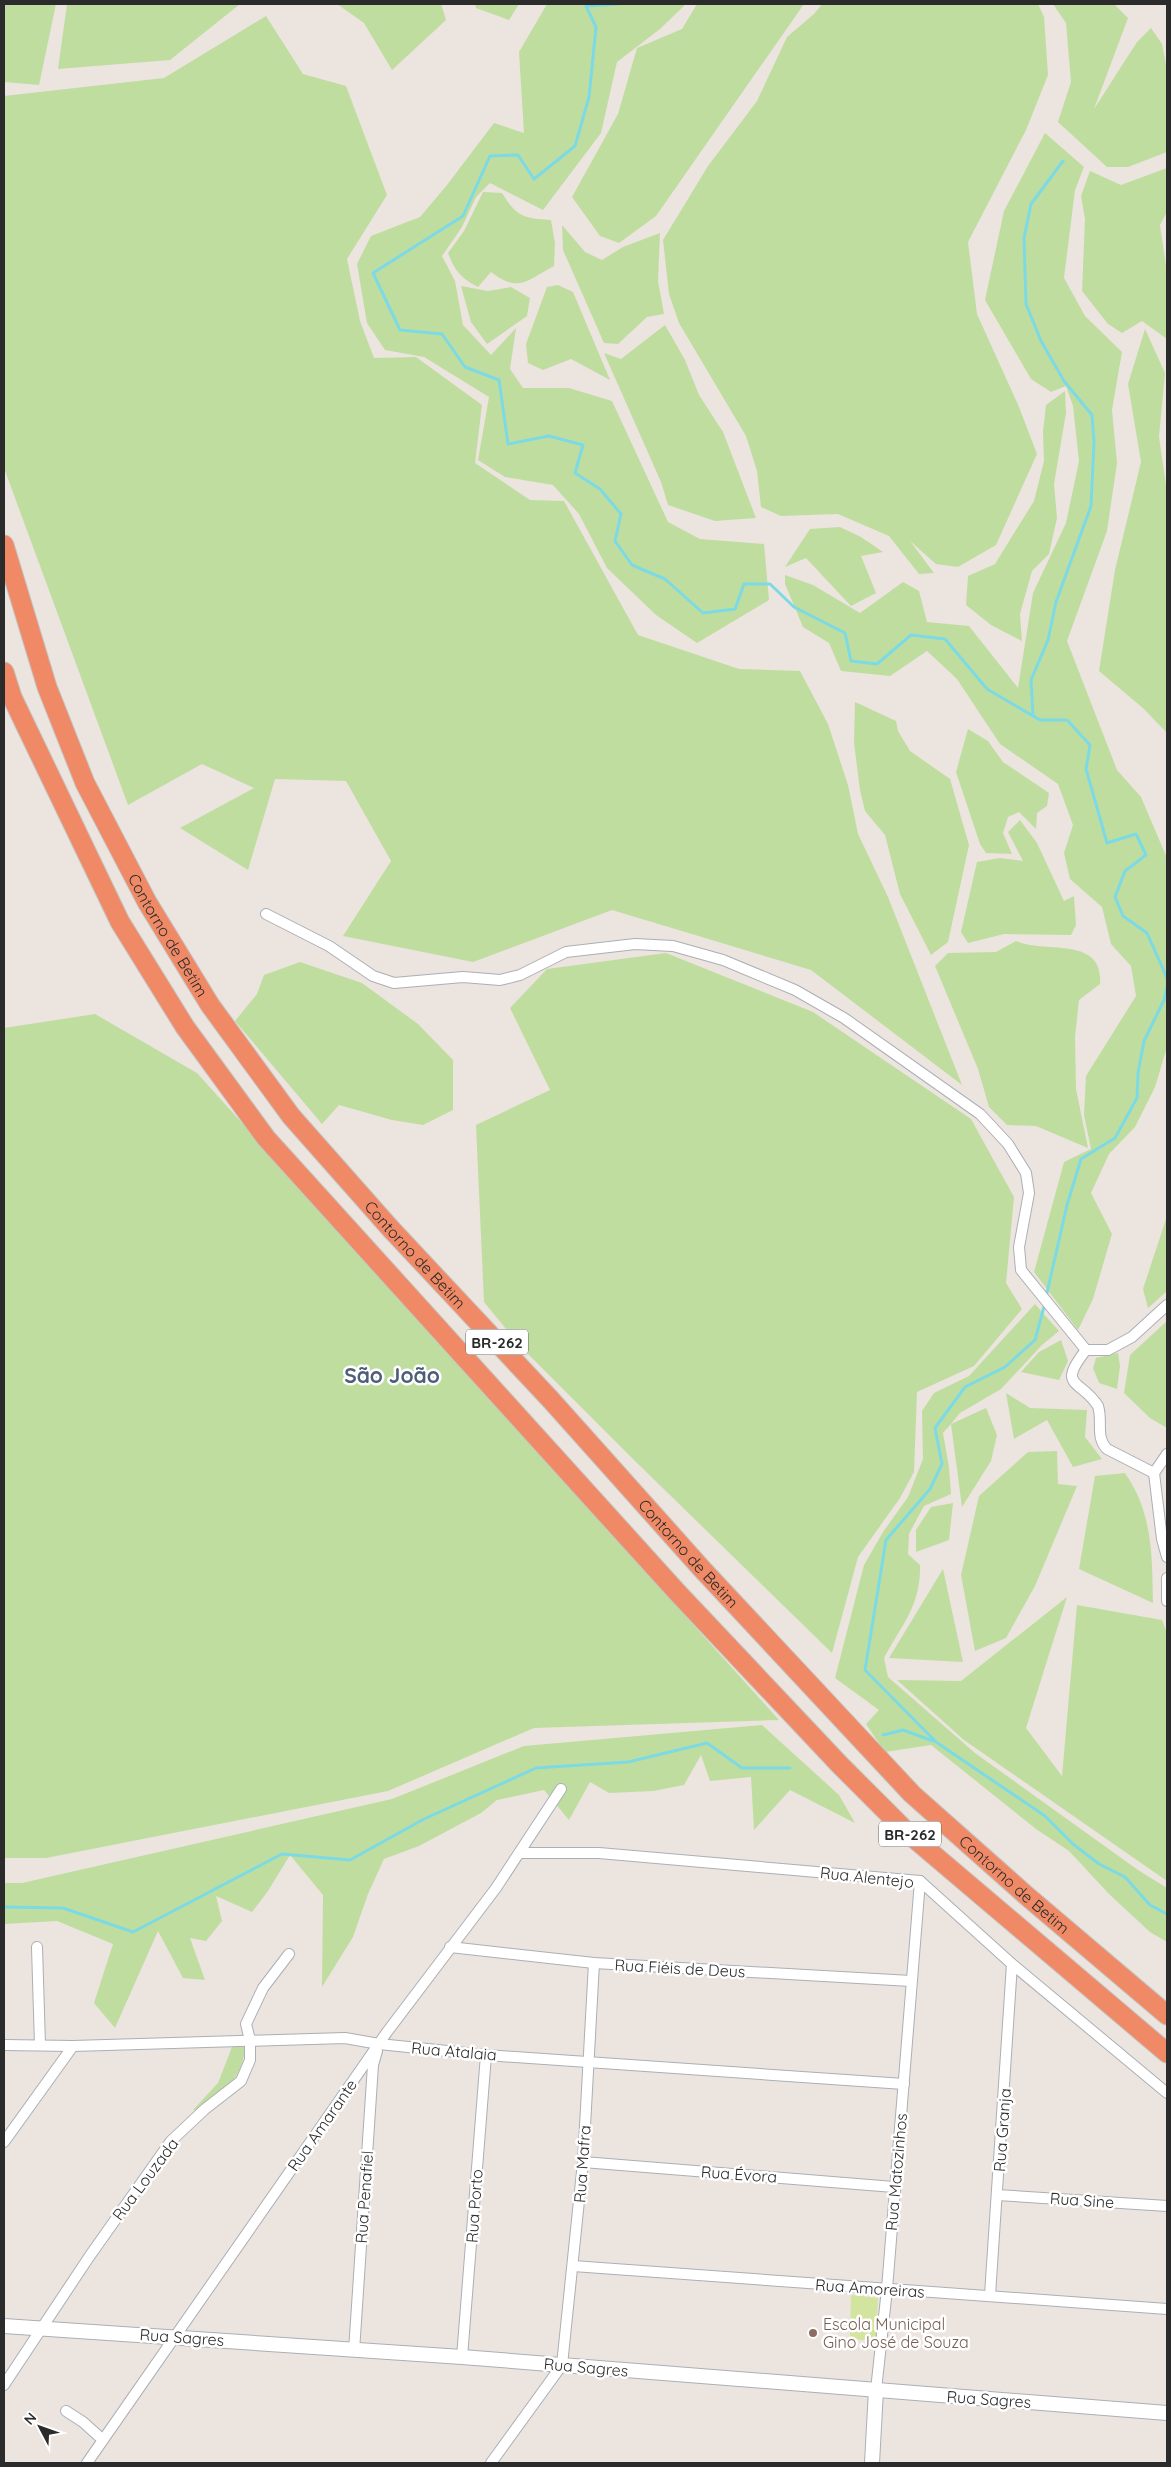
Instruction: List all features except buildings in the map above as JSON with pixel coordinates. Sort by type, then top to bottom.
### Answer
[{"type":"highway","name":"Contorno de Betim","points":[[4,545],[47,687],[86,783],[147,902],[201,989],[291,1116],[390,1228],[551,1400],[709,1576],[912,1794],[1028,1897],[1167,2015]]},
{"type":"highway","name":"Contorno de Betim","points":[[4,672],[12,697],[120,922],[185,1028],[266,1138],[676,1591],[840,1765],[909,1834],[1167,2053]]},
{"type":"street","points":[[266,914],[329,946],[373,976],[394,983],[463,977],[500,980],[520,975],[566,952],[635,944],[673,946],[723,960],[796,990],[844,1018],[980,1114],[1008,1144],[1026,1173],[1030,1193],[1018,1247],[1021,1270],[1086,1350]]},
{"type":"street","points":[[1086,1350],[1108,1350],[1132,1337],[1167,1305]]},
{"type":"street","points":[[1086,1350],[1072,1370],[1072,1378],[1077,1387],[1098,1406],[1100,1438],[1103,1444],[1107,1449],[1154,1473]]},
{"type":"street","points":[[1167,1454],[1158,1464],[1154,1473],[1162,1539],[1167,1557]]},
{"type":"street","points":[[1167,1578],[1167,1601]]},
{"type":"street","name":"Rua Amarante","points":[[87,2463],[379,2044],[520,1853],[561,1789]]},
{"type":"street","name":"Rua Alentejo","points":[[520,1853],[599,1853],[920,1881],[1012,1964],[1167,2093]]},
{"type":"street","name":"Rua Matozinhos","points":[[872,2463],[876,2390],[887,2289],[920,1881]]},
{"type":"street","points":[[37,1947],[40,2045]]},
{"type":"street","name":"Rua Fiéis de Deus","points":[[450,1947],[594,1963],[911,1982]]},
{"type":"street","name":"Rua Louzada","points":[[4,2385],[171,2141],[205,2109],[241,2081],[250,2060],[250,2040],[246,2024],[263,1988],[289,1954]]},
{"type":"street","name":"Rua Mafra","points":[[562,2365],[584,2162],[594,1963]]},
{"type":"street","name":"Rua Granja","points":[[990,2295],[1012,1964]]},
{"type":"street","name":"Rua Atalaia","points":[[4,2045],[73,2046],[345,2038],[379,2044],[486,2055],[904,2084]]},
{"type":"street","name":"Rua Penafiel","points":[[354,2351],[373,2065],[379,2044]]},
{"type":"street","points":[[4,2142],[73,2046]]},
{"type":"street","name":"Rua Porto","points":[[462,2357],[486,2055]]},
{"type":"street","name":"Rua Évora","points":[[584,2162],[894,2186]]},
{"type":"street","name":"Rua Sine","points":[[997,2195],[1167,2206]]},
{"type":"street","name":"Rua Amoreiras","points":[[573,2266],[1167,2309]]},
{"type":"street","name":"Rua Sagres","points":[[4,2326],[175,2336],[354,2351],[462,2357],[1167,2413]]},
{"type":"street","points":[[491,2463],[562,2365]]},
{"type":"street","points":[[66,2411],[83,2422],[103,2440]]},
{"type":"street","points":[[95,2452],[100,2463]]},
{"type":"green space","points":[[4,4],[56,4],[39,85],[4,82]]},
{"type":"green space","points":[[67,4],[240,4],[170,60],[58,69]]},
{"type":"green space","points":[[337,4],[441,4],[446,20],[392,70],[364,23]]},
{"type":"green space","points":[[475,4],[519,4],[509,20],[476,8]]},
{"type":"green space","points":[[547,4],[686,4],[660,29],[617,62],[601,133],[543,210],[490,183],[476,197],[462,227],[442,256],[455,281],[463,325],[491,355],[516,328],[510,369],[523,388],[569,388],[612,401],[668,522],[700,539],[764,544],[769,600],[697,643],[656,615],[607,568],[579,514],[553,485],[505,477],[478,460],[489,397],[424,357],[385,350],[367,323],[357,264],[371,236],[420,217],[494,123],[524,133],[519,52]]},
{"type":"green space","points":[[697,4],[804,4],[656,216],[619,243],[600,236],[572,197],[618,114],[637,48],[682,29]]},
{"type":"green space","points":[[822,4],[1038,4],[1044,17],[1048,75],[1026,130],[968,242],[977,314],[1019,407],[1037,454],[996,545],[958,567],[936,564],[910,541],[934,573],[919,574],[889,536],[838,514],[781,516],[761,507],[757,471],[746,436],[679,323],[669,294],[663,240],[708,166],[757,101],[787,37],[814,14]]},
{"type":"green space","points":[[1053,4],[1114,4],[1128,18],[1094,109],[1137,42],[1151,28],[1162,44],[1167,69],[1167,152],[1128,167],[1107,167],[1058,122],[1071,82],[1066,23]]},
{"type":"green space","points":[[266,16],[303,74],[346,86],[387,195],[347,259],[360,321],[374,358],[416,357],[482,405],[475,463],[530,500],[564,501],[638,635],[739,669],[800,671],[828,724],[848,785],[858,834],[888,897],[962,1085],[811,970],[612,910],[473,962],[343,936],[391,861],[346,781],[275,779],[248,870],[180,828],[254,788],[202,764],[128,805],[4,468],[4,96],[164,78]]},
{"type":"green space","points":[[1045,133],[1084,167],[1075,190],[1064,278],[1085,316],[1122,352],[1112,410],[1117,463],[1107,531],[1067,641],[1117,770],[1141,797],[1167,858],[1167,1047],[1155,1087],[1135,1127],[1109,1154],[1091,1193],[1112,1234],[1093,1299],[1078,1330],[1034,1272],[1064,1162],[1091,1149],[1084,1115],[1086,1076],[1136,996],[1131,966],[1111,944],[1102,907],[1070,879],[1064,853],[1073,825],[1058,784],[1000,744],[957,679],[927,651],[890,676],[841,671],[829,643],[803,627],[785,584],[785,575],[813,585],[860,613],[903,582],[919,591],[927,622],[969,626],[1018,688],[1033,593],[1066,523],[1079,461],[1073,406],[1066,386],[1051,392],[1031,379],[985,300],[1004,211]]},
{"type":"green space","points":[[1167,168],[1167,212],[1160,225],[1167,273],[1167,339],[1142,321],[1122,333],[1108,324],[1082,291],[1085,219],[1081,196],[1090,171],[1121,185]]},
{"type":"green space","points":[[483,192],[502,193],[512,207],[522,215],[551,220],[555,243],[554,266],[529,280],[516,283],[509,282],[491,272],[478,287],[459,273],[448,253],[464,231]]},
{"type":"green space","points":[[562,225],[585,252],[602,260],[623,247],[660,233],[658,281],[664,314],[647,317],[618,344],[604,343],[563,250]]},
{"type":"green space","points":[[558,285],[573,292],[610,380],[571,359],[543,370],[528,363],[526,344],[547,287]]},
{"type":"green space","points":[[461,286],[488,291],[511,287],[530,298],[527,316],[487,344],[471,322]]},
{"type":"green space","points":[[665,325],[685,360],[699,395],[723,432],[756,518],[715,521],[668,505],[661,482],[604,353],[621,359]]},
{"type":"green space","points":[[1145,329],[1165,373],[1159,437],[1167,492],[1167,733],[1144,709],[1099,671],[1115,570],[1141,462],[1128,384]]},
{"type":"green space","points":[[1065,391],[1066,413],[1054,484],[1057,518],[1049,554],[1032,571],[1020,614],[1022,641],[991,625],[966,605],[968,576],[995,564],[1034,501],[1044,461],[1043,432],[1046,405]]},
{"type":"green space","points":[[840,527],[861,537],[883,552],[861,556],[876,593],[851,606],[806,558],[785,567],[810,529]]},
{"type":"green space","points":[[855,702],[896,721],[898,731],[910,751],[950,779],[969,845],[948,942],[931,955],[900,894],[885,835],[865,811],[860,790],[854,743]]},
{"type":"green space","points":[[968,729],[988,741],[1003,762],[1049,793],[1047,806],[1037,813],[1036,829],[1019,812],[1008,817],[1003,833],[1012,854],[986,853],[980,844],[956,772]]},
{"type":"green space","points":[[1020,820],[1037,843],[1064,901],[1074,896],[1076,925],[1071,935],[1004,934],[968,943],[961,932],[977,862],[1000,858],[1023,861],[1008,832]]},
{"type":"green space","points":[[1016,941],[1028,945],[1083,952],[1092,958],[1099,969],[1100,984],[1079,1000],[1075,1037],[1076,1089],[1088,1148],[1036,1126],[1007,1125],[989,1107],[978,1069],[935,966],[948,953],[996,952]]},
{"type":"green space","points":[[666,953],[813,1012],[971,1119],[1014,1197],[1006,1283],[1022,1309],[974,1366],[917,1392],[914,1472],[900,1498],[858,1557],[832,1653],[520,1346],[484,1302],[476,1125],[550,1090],[510,1008],[547,969]]},
{"type":"green space","points":[[300,962],[362,983],[418,1024],[453,1060],[453,1110],[423,1125],[392,1120],[339,1105],[322,1124],[235,1021],[257,994],[264,975]]},
{"type":"green space","points":[[95,1014],[197,1073],[779,1720],[534,1728],[388,1791],[46,1858],[4,1858],[4,1028]]},
{"type":"green space","points":[[1167,1216],[1167,1291],[1148,1308],[1143,1289]]},
{"type":"green space","points":[[1035,1304],[1059,1331],[1042,1345],[1001,1389],[960,1413],[943,1433],[949,1467],[951,1494],[924,1506],[909,1534],[908,1554],[920,1565],[919,1579],[914,1603],[884,1658],[888,1677],[975,1753],[1138,1870],[1167,1888],[1167,1942],[1150,1932],[1109,1894],[1069,1851],[1036,1829],[931,1745],[885,1752],[866,1724],[879,1710],[835,1678],[864,1565],[883,1532],[908,1497],[923,1459],[922,1411],[934,1393],[969,1376]]},
{"type":"green space","points":[[1167,1321],[1167,1428],[1150,1418],[1124,1393],[1130,1355]]},
{"type":"green space","points":[[1061,1340],[1068,1361],[1059,1380],[1021,1372],[1039,1352]]},
{"type":"green space","points":[[1118,1353],[1120,1366],[1117,1389],[1099,1383],[1093,1368],[1096,1358]]},
{"type":"green space","points":[[1006,1393],[1030,1408],[1087,1410],[1085,1437],[1102,1459],[1073,1467],[1047,1420],[1014,1439]]},
{"type":"green space","points":[[986,1408],[997,1435],[991,1461],[962,1507],[951,1424]]},
{"type":"green space","points":[[1057,1451],[1058,1484],[1077,1486],[1035,1586],[1006,1638],[975,1651],[961,1575],[979,1496],[1028,1452]]},
{"type":"green space","points":[[1125,1473],[1134,1488],[1146,1519],[1151,1552],[1153,1603],[1079,1569],[1095,1476]]},
{"type":"green space","points":[[953,1503],[949,1540],[916,1552],[916,1530],[931,1507]]},
{"type":"green space","points":[[943,1569],[963,1662],[889,1658]]},
{"type":"green space","points":[[1067,1597],[1026,1728],[1062,1776],[1077,1605],[1162,1620],[1167,1633],[1167,1881],[964,1740],[897,1680],[961,1681]]},
{"type":"green space","points":[[762,1725],[839,1795],[855,1823],[790,1790],[754,1830],[751,1777],[710,1781],[701,1755],[684,1785],[653,1791],[609,1793],[590,1782],[569,1820],[544,1790],[497,1800],[481,1813],[419,1846],[384,1859],[368,1894],[353,1937],[322,1987],[323,1895],[290,1855],[268,1891],[252,1912],[216,1896],[222,1921],[206,1941],[190,1938],[205,1980],[183,1978],[158,1931],[115,2028],[94,2003],[113,1944],[57,1921],[4,1924],[4,1883],[22,1883],[392,1799],[524,1746]]},
{"type":"green space","points":[[232,2047],[245,2047],[240,2069],[236,2077],[224,2091],[198,2110],[193,2110],[218,2083]]},
{"type":"green space","points":[[851,2295],[878,2298],[876,2341],[850,2339]]},
{"type":"waterway","points":[[618,4],[586,6],[596,27],[589,97],[575,146],[534,179],[518,155],[490,156],[463,216],[373,273],[400,330],[442,334],[465,367],[499,380],[508,444],[549,436],[583,445],[575,473],[600,489],[621,514],[615,541],[632,565],[665,579],[703,613],[735,609],[744,584],[770,584],[794,607],[845,633],[851,661],[877,664],[911,635],[945,639],[987,689],[1040,720],[1067,720],[1090,745],[1086,769],[1107,843],[1136,834],[1146,855],[1125,871],[1115,897],[1123,916],[1147,933],[1167,978]]},
{"type":"waterway","points":[[1033,715],[1031,680],[1048,640],[1056,602],[1091,506],[1094,442],[1092,415],[1064,381],[1041,341],[1026,304],[1024,238],[1031,204],[1063,161]]},
{"type":"waterway","points":[[1046,1297],[1067,1205],[1081,1159],[1115,1138],[1137,1098],[1138,1073],[1144,1041],[1164,1000],[1167,987]]},
{"type":"waterway","points":[[1045,1303],[1035,1340],[1005,1367],[965,1387],[935,1428],[942,1464],[930,1489],[886,1540],[865,1670],[936,1742],[1045,1816],[1073,1844],[1099,1864],[1125,1877],[1150,1905],[1167,1914]]},
{"type":"waterway","points":[[883,1735],[903,1730],[933,1741]]},
{"type":"waterway","points":[[4,1907],[63,1908],[133,1932],[282,1854],[350,1860],[424,1819],[536,1768],[628,1762],[707,1743],[742,1768],[790,1768]]},
{"type":"place","name":"Escola Municipal Gino José de Souza","points":[[813,2333]]},
{"type":"district","name":"São João","points":[[392,1375]]}]
